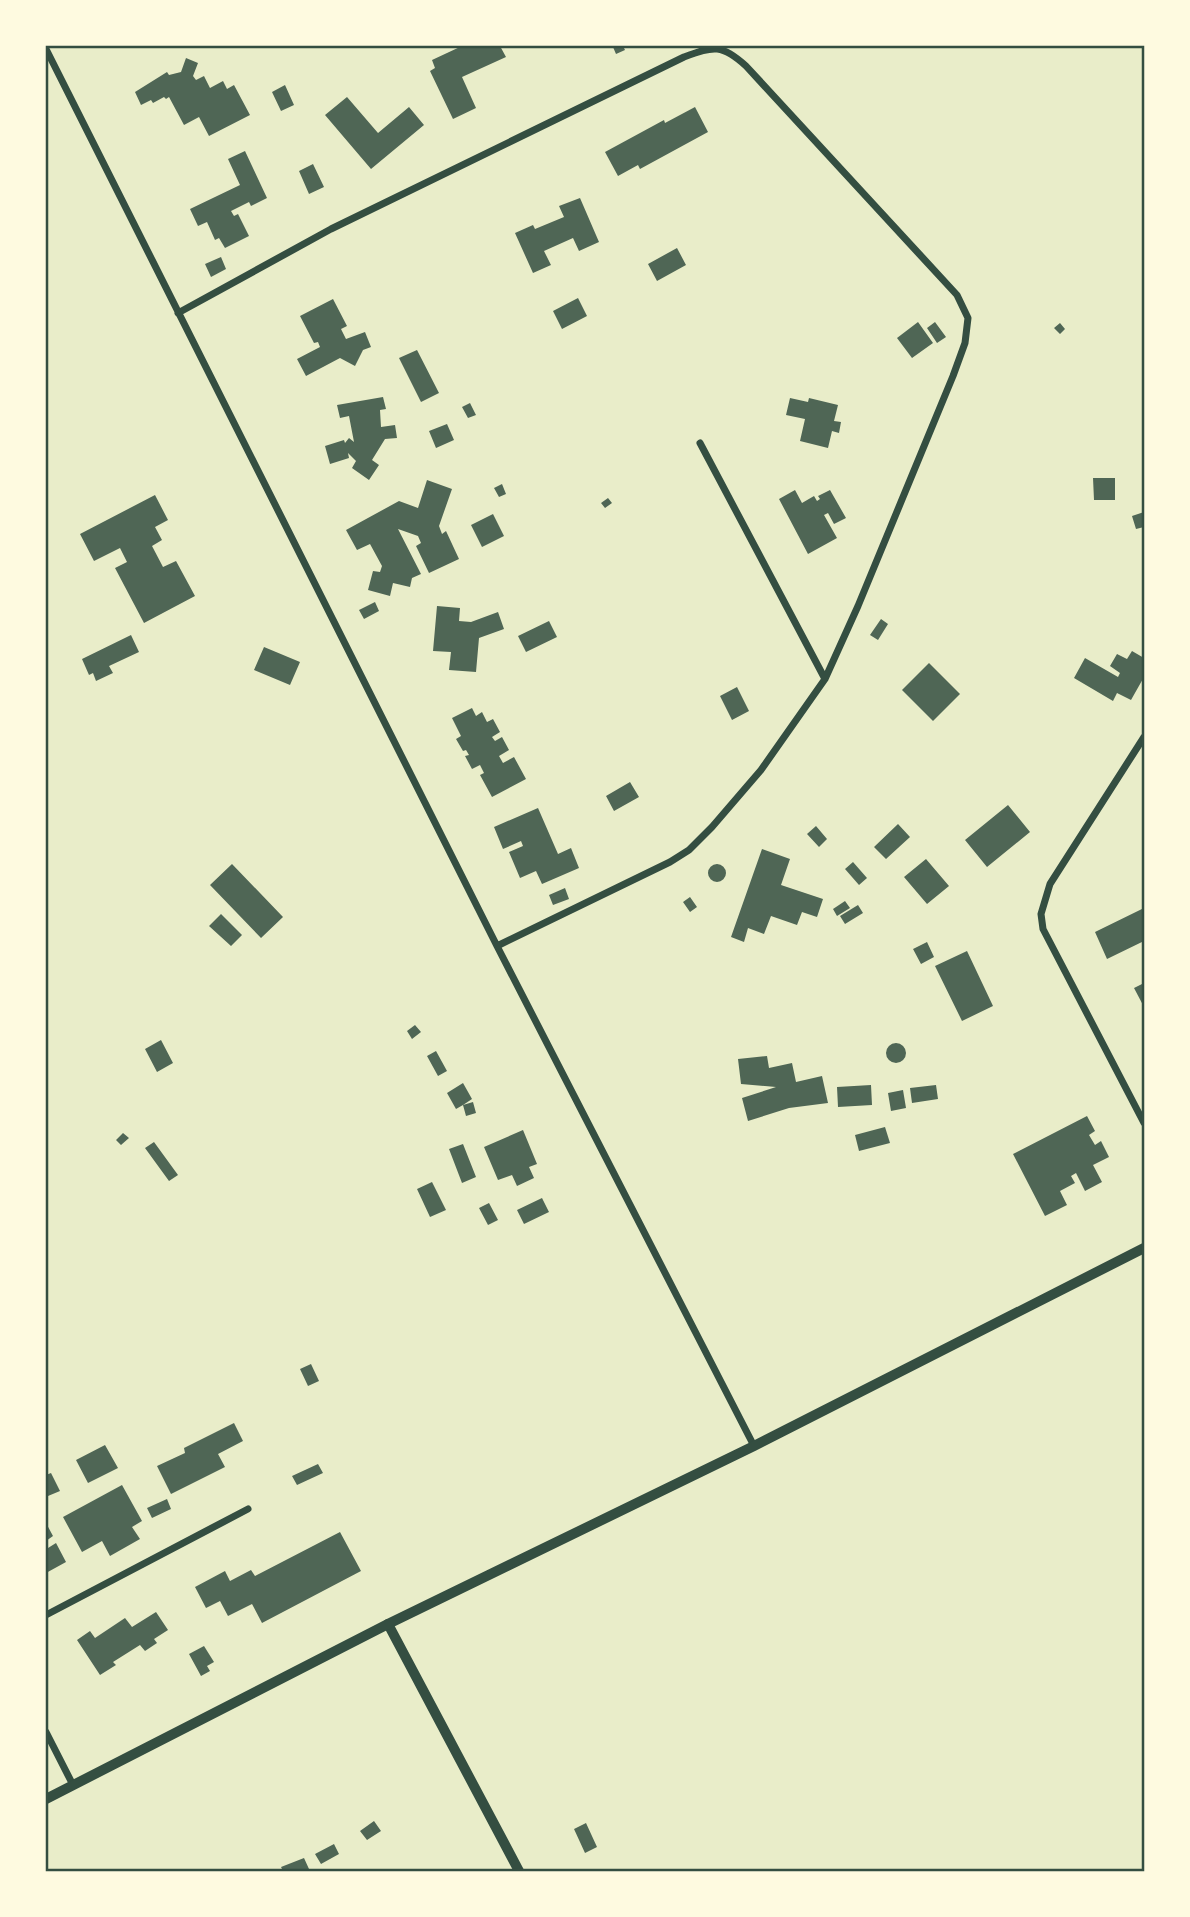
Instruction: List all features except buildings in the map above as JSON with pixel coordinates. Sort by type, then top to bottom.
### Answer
[{"type":"main road","points":[[46,1799],[388,1624],[754,1446],[1144,1248]]},
{"type":"street","points":[[178,313],[331,229],[684,57],[713,48],[733,54],[747,66],[957,295],[968,318],[965,343],[939,412],[825,679],[761,770],[689,850],[670,862],[497,946]]},
{"type":"street","points":[[46,49],[497,946],[754,1446]]},
{"type":"street","points":[[700,443],[825,679]]},
{"type":"street","points":[[1144,737],[1050,884],[1041,914],[1043,929],[1144,1123]]},
{"type":"street","points":[[46,1615],[248,1508]]},
{"type":"street","points":[[388,1624],[519,1871]]},
{"type":"street","points":[[46,1732],[73,1785]]}]
